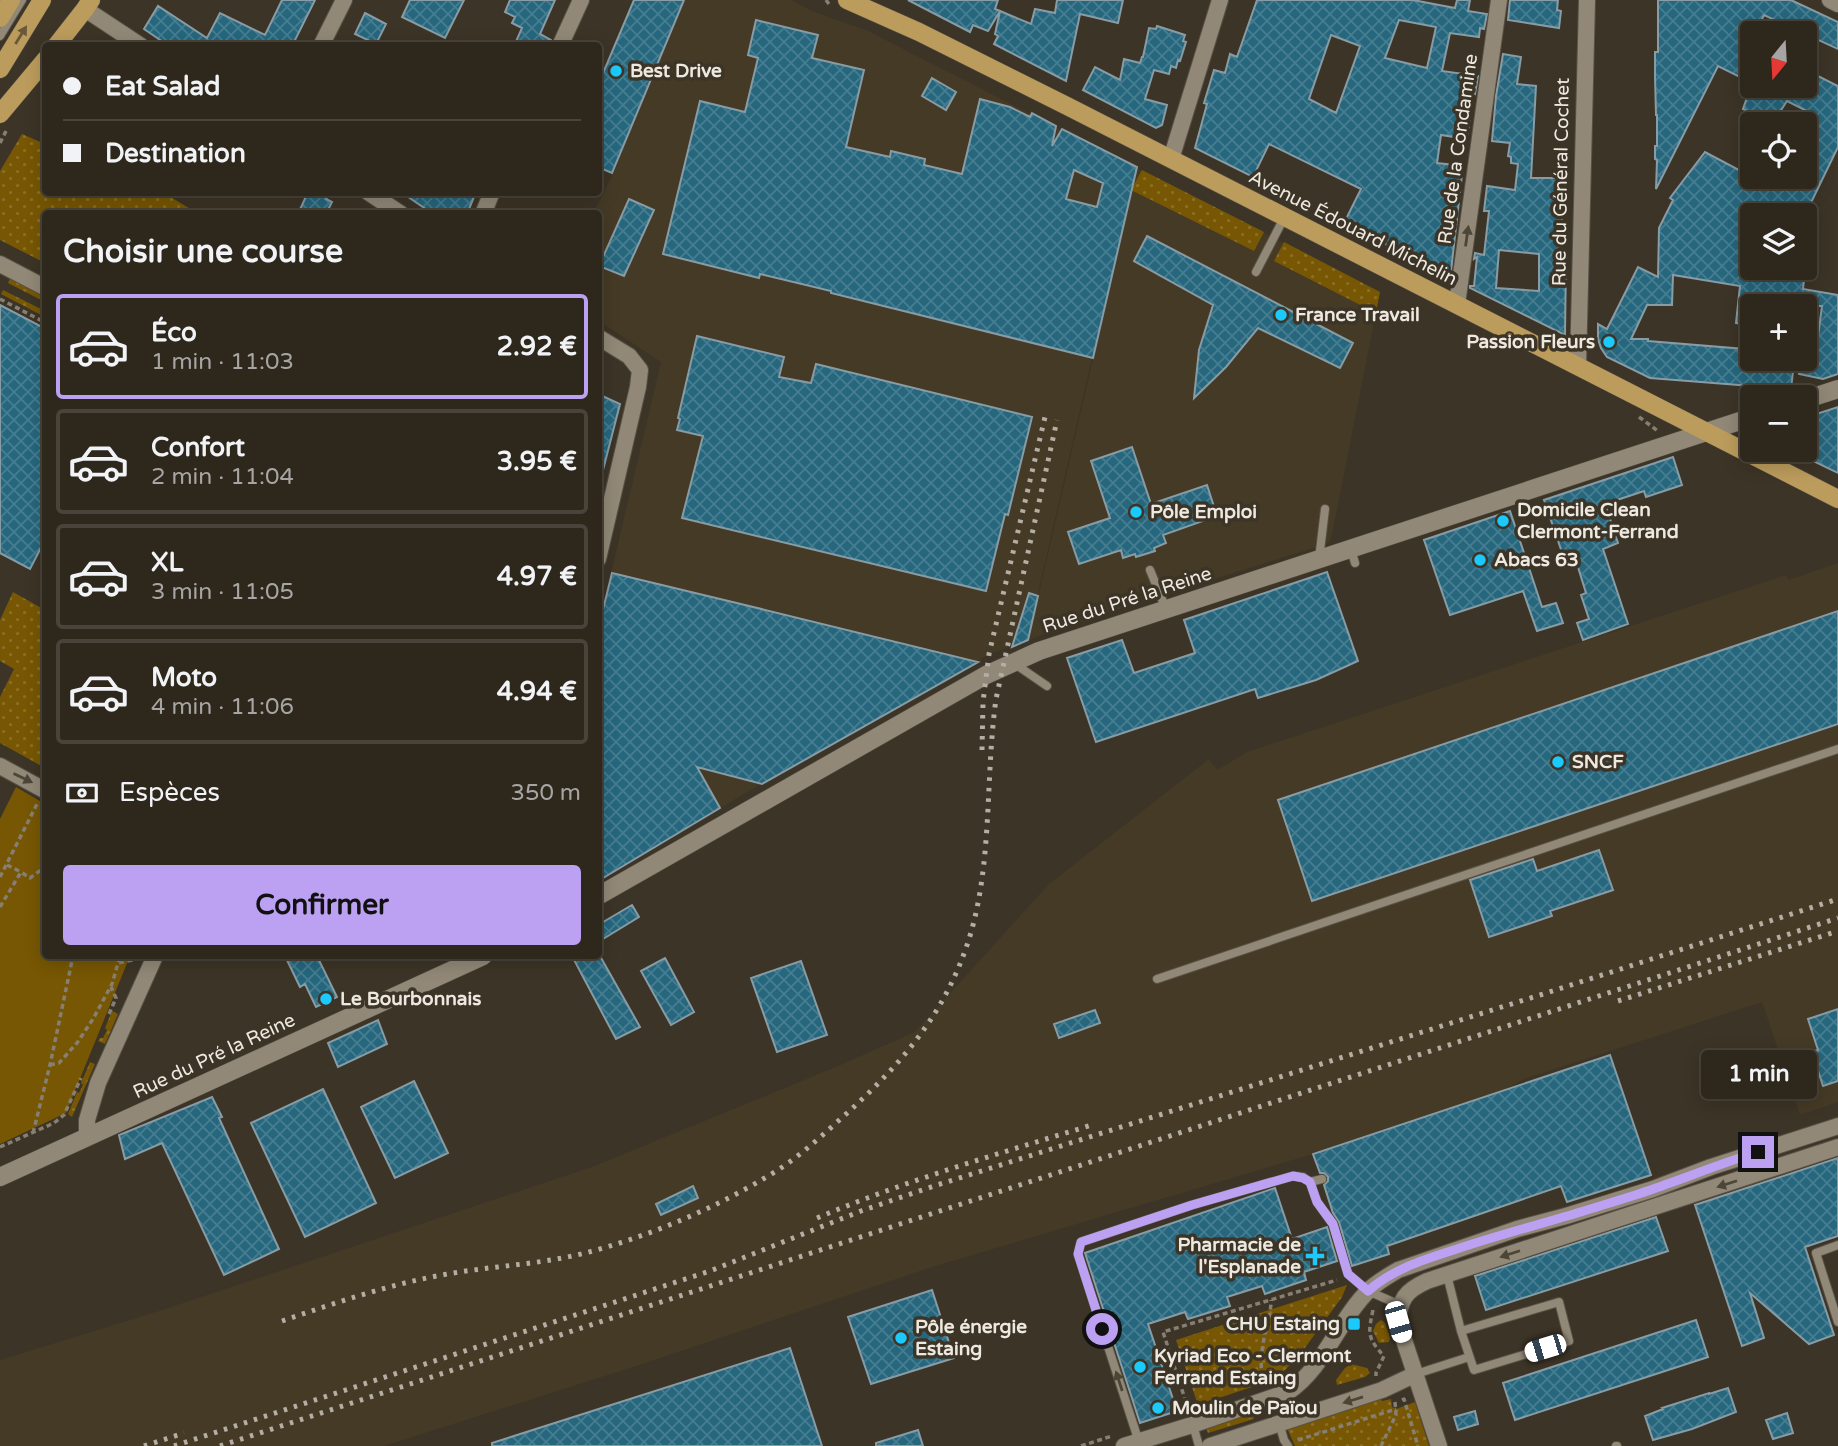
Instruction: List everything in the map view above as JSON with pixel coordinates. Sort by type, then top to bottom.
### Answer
[{"type":"main road","points":[[0,18],[11,0]]},
{"type":"main road","points":[[0,69],[42,0]]},
{"type":"main road","name":"Avenue Édouard Michelin","points":[[847,0],[877,6],[919,32],[1838,499]]},
{"type":"main road","points":[[59,42],[88,5]]},
{"type":"main road","points":[[0,114],[42,64]]},
{"type":"main road","points":[[1817,396],[1838,389]]},
{"type":"main road","name":"Rue du Pré la Reine","points":[[602,894],[986,675],[1039,651],[1319,559],[1353,556],[1740,421]]},
{"type":"main road","name":"Rue du Pré la Reine","points":[[0,1177],[476,959]]},
{"type":"street","points":[[323,42],[344,0]]},
{"type":"street","points":[[562,42],[581,0]]},
{"type":"street","points":[[1171,159],[1220,0]]},
{"type":"street","name":"Rue de la Condamine","points":[[1457,304],[1499,0]]},
{"type":"street","name":"Rue du Général Cochet","points":[[1578,365],[1587,0]]},
{"type":"street","points":[[1830,0],[1838,4]]},
{"type":"street","points":[[88,5],[136,42]]},
{"type":"street","points":[[374,196],[395,210]]},
{"type":"street","points":[[0,264],[42,286]]},
{"type":"street","points":[[602,339],[629,356],[640,370],[602,542]]},
{"type":"street","points":[[0,766],[42,793]]},
{"type":"street","points":[[87,1138],[87,1120],[98,1083],[154,959]]},
{"type":"street","points":[[1134,1441],[1191,1418],[1288,1392],[1299,1385],[1316,1366],[1365,1296],[1380,1281],[1398,1270],[1517,1229],[1653,1189],[1711,1167],[1838,1126]]},
{"type":"street","points":[[1439,1446],[1398,1322],[1400,1305],[1406,1294],[1415,1286],[1838,1147]]},
{"type":"street","points":[[1210,1446],[1382,1390],[1416,1374]]},
{"type":"lane","points":[[0,36],[22,0]]},
{"type":"lane","points":[[1256,272],[1285,216]]},
{"type":"lane","points":[[1319,559],[1325,509]]},
{"type":"lane","points":[[1150,570],[1166,609]]},
{"type":"lane","points":[[1013,663],[1047,686]]},
{"type":"lane","points":[[1157,979],[1838,749]]},
{"type":"lane","points":[[1134,1441],[1078,1254],[1081,1242],[1204,1201],[1293,1176],[1307,1180],[1322,1179]]},
{"type":"lane","points":[[1307,1180],[1317,1202],[1333,1224],[1348,1274],[1365,1296],[1400,1305]]},
{"type":"lane","points":[[1838,1245],[1816,1253],[1838,1322]]},
{"type":"lane","points":[[1447,1275],[1461,1331],[1474,1370],[1569,1341],[1559,1302],[1461,1331]]},
{"type":"lane","points":[[1416,1374],[1469,1357]]},
{"type":"lane","points":[[1191,1418],[1199,1446]]},
{"type":"lane","points":[[1279,1423],[1286,1443]]},
{"type":"path","points":[[0,299],[42,321]]},
{"type":"path","points":[[0,877],[42,796]]},
{"type":"path","points":[[7,864],[30,878],[42,869]]},
{"type":"path","points":[[0,907],[21,872]]},
{"type":"path","points":[[33,1133],[73,959]]},
{"type":"path","points":[[50,1065],[60,1063],[93,1019],[111,986],[120,959]]},
{"type":"path","points":[[119,963],[132,959]]},
{"type":"path","points":[[105,1024],[116,998],[111,986]]},
{"type":"path","points":[[0,1147],[54,1123],[64,1115],[84,1071]]},
{"type":"path","points":[[1191,1418],[1163,1332],[1336,1280],[1348,1274]]},
{"type":"path","points":[[1365,1296],[1373,1309],[1369,1331],[1371,1340],[1384,1356],[1376,1373],[1385,1397],[1393,1395],[1396,1409],[1396,1415],[1381,1446]]},
{"type":"path","points":[[1271,1300],[1261,1370],[1263,1387],[1271,1383]]},
{"type":"path","points":[[1404,1399],[1418,1446]]},
{"type":"path","points":[[1286,1443],[1396,1409]]},
{"type":"path","points":[[1081,1446],[1134,1441]]},
{"type":"shaded area","points":[[683,0],[791,0],[812,11],[868,31],[1380,292],[1329,543],[1028,640],[1133,187],[1027,641],[989,654],[602,878],[602,611],[661,362],[602,323],[602,210],[595,210],[614,171]]},
{"type":"shaded area","points":[[22,134],[42,143],[42,196],[169,196],[192,210],[42,210],[42,261],[0,240],[0,171]]},
{"type":"shaded area","points":[[1142,170],[1264,232],[1254,251],[1131,190]]},
{"type":"shaded area","points":[[1284,242],[1380,292],[1376,313],[1274,261]]},
{"type":"shaded area","points":[[10,278],[42,295],[42,300],[8,283]]},
{"type":"shaded area","points":[[3,290],[42,310],[42,315],[1,294]]},
{"type":"shaded area","points":[[1838,563],[1838,1102],[1800,1115],[1762,1002],[1524,1079],[1504,1090],[1313,1154],[932,1267],[633,1367],[384,1446],[0,1446],[0,1360],[159,1311],[592,1167],[915,1032],[1049,884],[1209,759],[1217,770],[1247,752],[1786,575],[1789,580]]},
{"type":"shaded area","points":[[13,592],[42,608],[42,766],[0,743],[0,697],[14,669],[0,661],[0,620]]},
{"type":"shaded area","points":[[16,787],[42,802],[42,959],[129,959],[66,1113],[0,1144],[0,819]]},
{"type":"shaded area","points":[[112,1011],[118,1014],[105,1044],[98,1041],[107,1030],[105,1028]]},
{"type":"shaded area","points":[[90,1062],[95,1064],[72,1117],[68,1114],[77,1092],[79,1093],[83,1085],[81,1083]]},
{"type":"shaded area","points":[[1347,1285],[1342,1297],[1299,1356],[1284,1371],[1258,1385],[1198,1405],[1176,1340]]},
{"type":"shaded area","points":[[1381,1320],[1385,1323],[1389,1342],[1379,1343],[1373,1331]]},
{"type":"shaded area","points":[[1351,1364],[1367,1368],[1370,1373],[1337,1385],[1336,1380]]},
{"type":"shaded area","points":[[1380,1395],[1382,1401],[1391,1399],[1392,1407],[1396,1409],[1415,1402],[1429,1446],[1295,1446],[1285,1424]]},
{"type":"shaded area","points":[[1252,1413],[1254,1419],[1208,1433],[1206,1428]]},
{"type":"building","points":[[282,0],[315,0],[294,42],[163,42],[144,29],[158,6],[207,38],[220,13],[265,35]]},
{"type":"building","points":[[410,0],[464,0],[445,38],[402,17]]},
{"type":"building","points":[[510,0],[555,0],[540,34],[551,42],[516,42],[522,28],[512,23],[515,17],[505,12]]},
{"type":"building","points":[[634,0],[684,0],[612,173],[602,169],[602,76]]},
{"type":"building","points":[[908,0],[998,0],[995,9],[1000,11],[988,31],[973,25],[970,32]]},
{"type":"building","points":[[1057,0],[1123,0],[1118,23],[1080,14],[1066,81],[994,44],[998,36],[995,34],[1000,11],[1031,24],[1035,9],[1055,13]]},
{"type":"building","points":[[1257,0],[1413,0],[1455,8],[1457,0],[1470,0],[1468,11],[1487,14],[1479,37],[1450,33],[1442,71],[1478,76],[1467,139],[1441,135],[1437,163],[1463,166],[1451,271],[1444,274],[1344,223],[1361,189],[1269,144],[1253,177],[1195,148],[1214,70],[1225,73],[1230,54],[1237,57]],"holes":[[[1399,20],[1436,27],[1427,68],[1385,58]],[[1331,35],[1360,46],[1336,113],[1309,99]]]},
{"type":"building","points":[[1510,0],[1558,0],[1557,10],[1561,11],[1559,28],[1508,20]]},
{"type":"building","points":[[1658,0],[1791,0],[1838,22],[1838,49],[1817,39],[1817,21],[1777,21],[1764,15],[1761,21],[1740,21],[1740,77],[1718,66],[1656,189],[1655,52],[1658,52]]},
{"type":"building","points":[[365,13],[386,24],[377,42],[355,34]]},
{"type":"building","points":[[756,20],[818,35],[812,58],[864,70],[846,147],[890,157],[891,151],[925,159],[924,165],[962,174],[980,99],[1010,107],[1030,117],[1032,113],[1056,126],[1052,146],[1062,129],[1137,167],[1093,358],[831,291],[760,274],[759,278],[663,254],[700,101],[745,112],[758,58],[748,55]],"holes":[[[1074,170],[1103,183],[1097,207],[1066,199]]]},
{"type":"building","points":[[1157,26],[1185,35],[1183,41],[1186,42],[1176,68],[1171,66],[1169,74],[1154,70],[1145,99],[1167,105],[1162,125],[1156,128],[1083,90],[1095,67],[1120,80],[1124,59],[1140,63],[1149,28],[1156,29]]},
{"type":"building","points":[[1503,54],[1521,57],[1517,84],[1536,86],[1531,178],[1563,178],[1561,247],[1562,261],[1566,261],[1565,335],[1470,288],[1474,286],[1477,257],[1474,259],[1475,253],[1484,255],[1489,211],[1484,211],[1487,186],[1515,190],[1518,164],[1511,163],[1511,157],[1508,156],[1510,143],[1492,141]],"holes":[[[1499,250],[1539,254],[1539,291],[1496,288]]]},
{"type":"building","points":[[1817,76],[1838,86],[1838,147],[1811,203],[1740,203],[1740,280],[1804,280],[1803,289],[1838,295],[1838,374],[1823,379],[1799,374],[1799,371],[1817,371],[1822,306],[1817,306],[1817,294],[1740,294],[1740,324],[1736,323],[1740,286],[1673,275],[1672,305],[1647,305],[1631,339],[1740,349],[1740,371],[1793,371],[1791,385],[1740,385],[1650,378],[1607,357],[1598,339],[1598,324],[1607,329],[1638,267],[1658,277],[1659,228],[1673,200],[1670,198],[1705,152],[1740,171],[1740,189],[1817,189],[1817,112],[1809,112],[1787,101],[1780,112],[1749,112],[1743,109],[1747,98],[1817,98]]},
{"type":"building","points":[[932,78],[956,92],[946,110],[922,96]]},
{"type":"building","points":[[306,196],[325,196],[332,202],[328,210],[300,210]]},
{"type":"building","points":[[407,196],[474,196],[469,210],[427,210]]},
{"type":"building","points":[[629,199],[654,210],[624,276],[602,267],[602,259]]},
{"type":"building","points":[[1147,236],[1353,343],[1340,368],[1258,328],[1226,367],[1194,398],[1199,350],[1213,305],[1134,261]]},
{"type":"building","points":[[0,305],[42,327],[42,546],[30,569],[0,553]]},
{"type":"building","points":[[697,336],[784,357],[779,377],[811,383],[816,364],[1032,417],[986,591],[682,518],[703,436],[677,430]]},
{"type":"building","points":[[602,396],[620,404],[602,470]]},
{"type":"building","points":[[1838,407],[1838,473],[1815,462],[1817,414]]},
{"type":"building","points":[[1132,447],[1151,504],[1207,485],[1217,516],[1163,535],[1166,543],[1154,548],[1155,551],[1123,558],[1121,550],[1079,564],[1068,532],[1110,518],[1091,461]]},
{"type":"building","points":[[1673,457],[1682,485],[1646,497],[1644,491],[1605,504],[1618,543],[1603,549],[1628,624],[1583,640],[1577,623],[1589,619],[1581,595],[1586,593],[1577,564],[1567,567],[1544,500]]},
{"type":"building","points":[[1510,511],[1542,607],[1556,603],[1563,623],[1537,631],[1523,591],[1450,615],[1424,540]]},
{"type":"building","points":[[1327,572],[1358,661],[1316,680],[1258,698],[1255,689],[1096,742],[1067,658],[1122,640],[1134,673],[1195,653],[1184,620]]},
{"type":"building","points":[[612,573],[978,662],[762,784],[697,767],[720,808],[602,879],[602,614]]},
{"type":"building","points":[[1029,593],[1038,596],[1028,640],[1012,647]]},
{"type":"building","name":"SNCF","points":[[1838,611],[1838,724],[1312,901],[1278,800]]},
{"type":"building","points":[[1599,850],[1613,890],[1550,911],[1552,916],[1489,937],[1470,880],[1533,859],[1537,871]]},
{"type":"building","points":[[632,905],[639,917],[602,940],[602,923]]},
{"type":"building","points":[[665,958],[694,1012],[671,1025],[641,971]]},
{"type":"building","points":[[286,959],[318,959],[337,997],[316,1007],[305,984],[300,987]]},
{"type":"building","points":[[574,959],[602,959],[640,1027],[616,1039]]},
{"type":"building","points":[[801,961],[827,1035],[777,1052],[751,978]]},
{"type":"building","points":[[1838,1009],[1838,1081],[1823,1086],[1812,1052],[1818,1050],[1808,1019]]},
{"type":"building","points":[[1095,1010],[1100,1023],[1059,1038],[1054,1024]]},
{"type":"building","points":[[378,1020],[387,1044],[338,1067],[328,1043]]},
{"type":"building","points":[[1610,1055],[1651,1175],[1567,1202],[1561,1186],[1387,1246],[1389,1254],[1352,1266],[1324,1185],[1328,1177],[1320,1173],[1313,1154]]},
{"type":"building","points":[[414,1081],[448,1153],[395,1178],[361,1107]]},
{"type":"building","points":[[323,1089],[376,1203],[305,1237],[251,1123]]},
{"type":"building","points":[[212,1097],[279,1249],[224,1275],[162,1143],[125,1159],[119,1135]]},
{"type":"building","points":[[1838,1158],[1838,1236],[1805,1247],[1834,1335],[1809,1344],[1750,1293],[1764,1338],[1742,1346],[1695,1205]]},
{"type":"building","points":[[693,1186],[698,1198],[661,1215],[656,1204]]},
{"type":"building","points":[[1275,1188],[1292,1239],[1327,1227],[1337,1261],[1304,1272],[1306,1280],[1265,1294],[1262,1286],[1227,1297],[1230,1306],[1188,1319],[1185,1312],[1148,1324],[1177,1411],[1140,1423],[1085,1253]]},
{"type":"building","points":[[1656,1217],[1668,1251],[1486,1310],[1475,1276]]},
{"type":"building","name":"Pôle énergie Estaing","points":[[932,1290],[954,1358],[871,1384],[848,1317]]},
{"type":"building","points":[[1696,1320],[1708,1357],[1515,1420],[1503,1383]]},
{"type":"building","points":[[790,1348],[822,1446],[492,1446],[492,1443]]},
{"type":"building","points":[[1728,1388],[1736,1412],[1653,1440],[1645,1416],[1662,1408]]},
{"type":"building","points":[[1475,1411],[1478,1424],[1458,1430],[1454,1417]]},
{"type":"building","points":[[1787,1413],[1793,1433],[1773,1439],[1766,1420]]},
{"type":"building","points":[[918,1430],[923,1446],[876,1446],[876,1443]]},
{"type":"railway","points":[[982,750],[983,702],[989,654],[1045,417]]},
{"type":"railway","points":[[282,1321],[361,1295],[422,1279],[585,1253],[677,1222],[722,1202],[792,1160],[858,1103],[898,1062],[916,1041],[946,994],[959,967],[977,910],[985,850],[996,699],[1057,420]]},
{"type":"railway","points":[[174,1446],[710,1271],[861,1211],[934,1186],[1838,899]]},
{"type":"railway","points":[[220,1446],[1838,918]]},
{"type":"railway","points":[[1618,1001],[1838,931]]},
{"type":"railway","points":[[817,1218],[920,1179],[1095,1124]]},
{"type":"railway","points":[[144,1446],[184,1433]]},
{"type":"place","name":"Best Drive","points":[[616,71]]},
{"type":"place","name":"France Travail","points":[[1281,315]]},
{"type":"place","name":"Passion Fleurs","points":[[1609,342]]},
{"type":"place","name":"Pôle Emploi","points":[[1136,512]]},
{"type":"place","name":"Domicile Clean Clermont-Ferrand","points":[[1503,521]]},
{"type":"place","name":"Abacs 63","points":[[1480,560]]},
{"type":"place","name":"SNCF","points":[[1558,762]]},
{"type":"place","name":"Le Bourbonnais","points":[[326,999]]},
{"type":"place","name":"Pharmacie de l'Esplanade","points":[[1315,1256]]},
{"type":"place","name":"CHU Estaing","points":[[1354,1324]]},
{"type":"place","name":"Pôle énergie Estaing","points":[[901,1338]]},
{"type":"place","name":"Kyriad Eco - Clermont Ferrand Estaing","points":[[1140,1367]]},
{"type":"place","name":"Moulin de Païou","points":[[1158,1408]]},
{"type":"route","points":[[1102,1329],[1078,1254],[1081,1242],[1192,1205],[1293,1176],[1310,1182],[1317,1202],[1333,1224],[1348,1274],[1368,1291],[1398,1270],[1421,1261],[1517,1229],[1653,1189],[1758,1152]]}]
